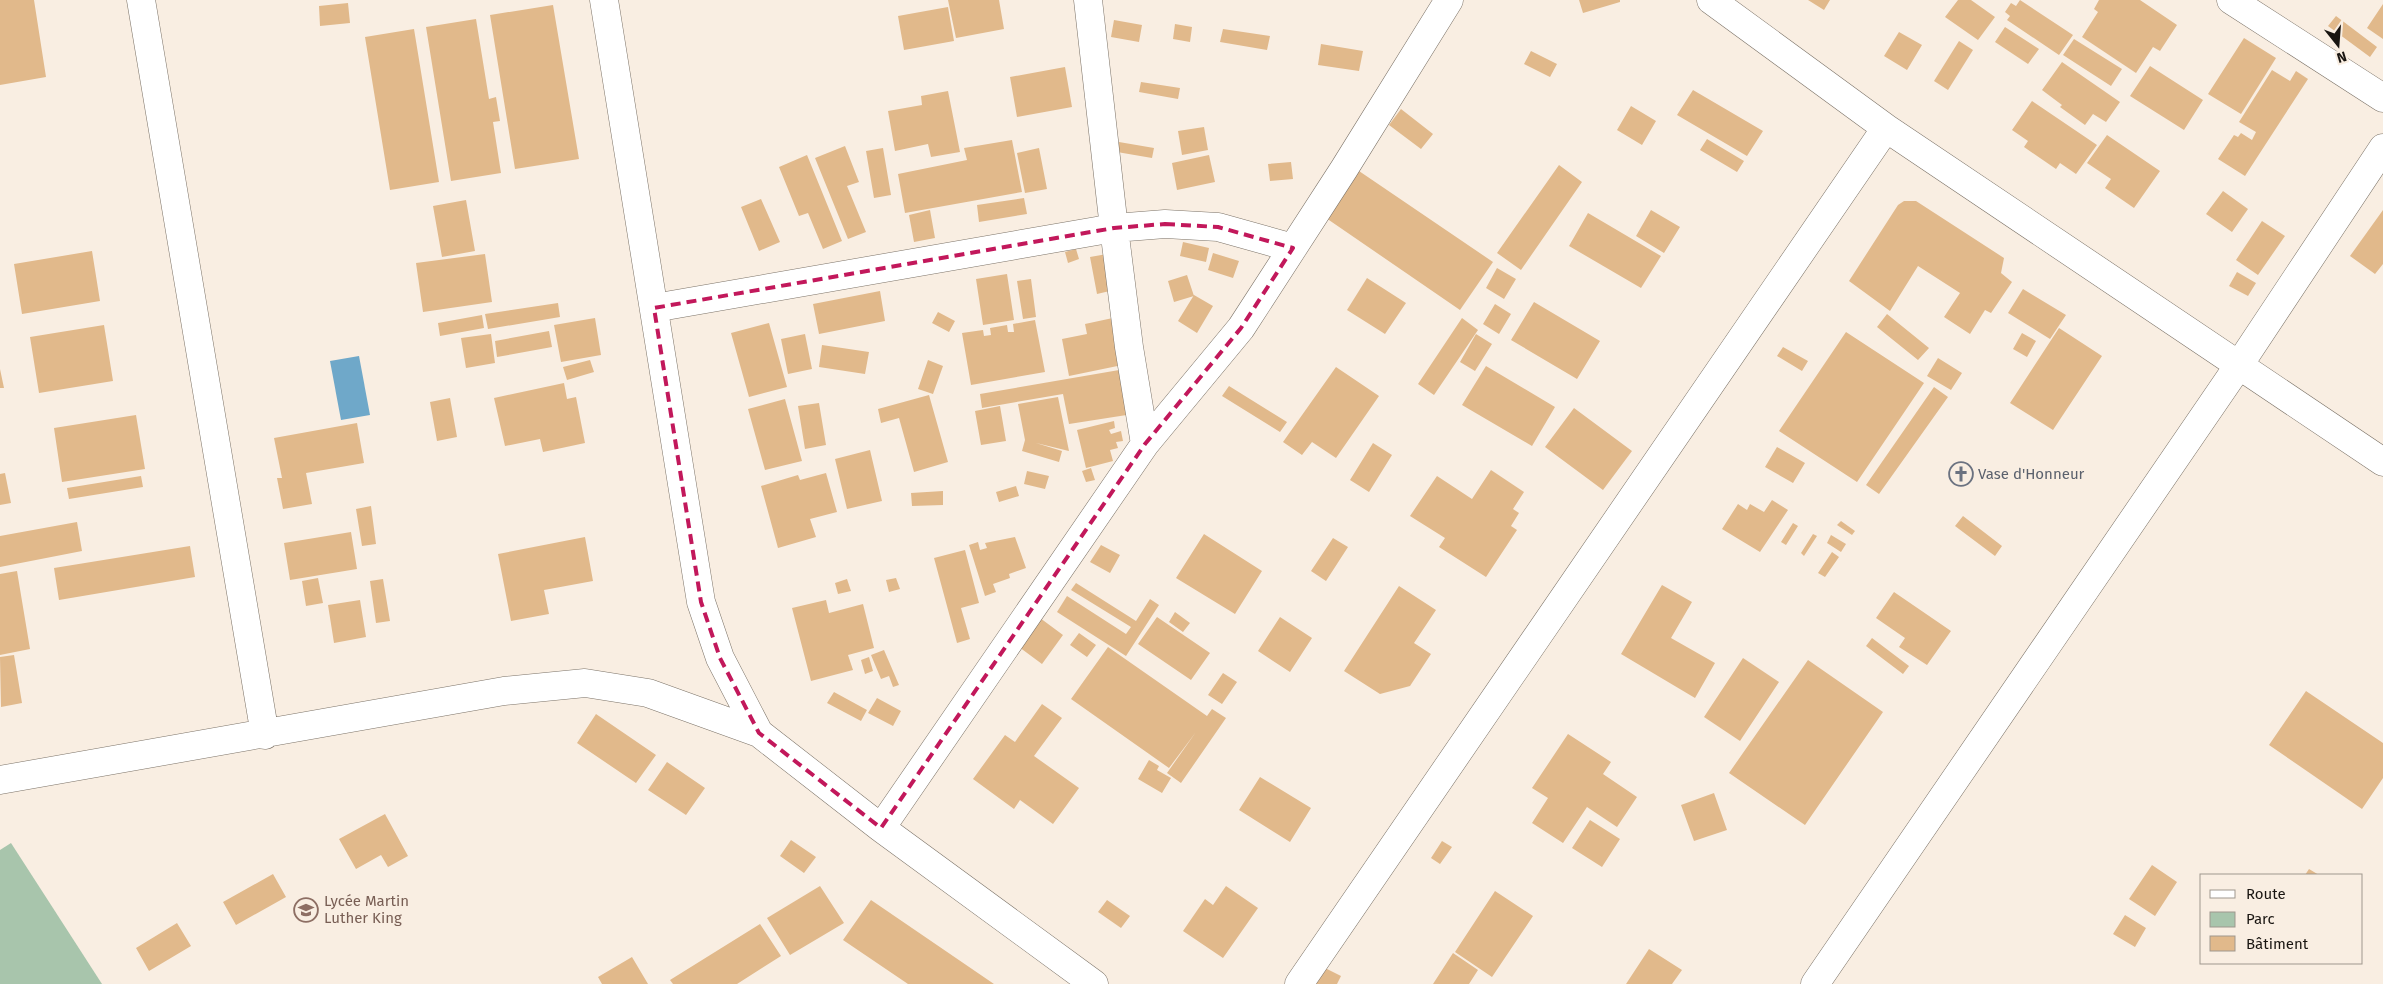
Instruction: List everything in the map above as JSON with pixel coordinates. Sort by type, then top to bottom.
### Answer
[{"type":"street","points":[[141,0],[265,735]]},
{"type":"street","points":[[604,0],[702,602],[720,658],[759,733]]},
{"type":"street","points":[[1088,0],[1129,347],[1145,444]]},
{"type":"street","points":[[881,828],[1145,444],[1241,328],[1449,0]]},
{"type":"street","points":[[1712,0],[1886,128],[2383,462]]},
{"type":"street","points":[[2231,0],[2383,98]]},
{"type":"street","points":[[1299,984],[1886,128]]},
{"type":"street","points":[[1815,984],[2239,365],[2383,148]]},
{"type":"street","points":[[654,308],[1114,228],[1165,224],[1218,227],[1293,248]]},
{"type":"street","points":[[0,780],[265,735],[504,691],[584,683],[648,693],[759,733],[881,828],[1094,984]]},
{"type":"highlighted area","points":[[1165,224],[1218,227],[1293,248],[1241,328],[1145,444],[881,828],[759,733],[720,658],[701,602],[654,308],[1114,228]]},
{"type":"green space","points":[[11,843],[102,984],[0,984],[0,850]]},
{"type":"water","points":[[359,356],[370,415],[341,420],[330,361]]},
{"type":"building","points":[[0,0],[34,0],[46,77],[0,85]]},
{"type":"building","points":[[948,0],[999,0],[1004,29],[956,38]]},
{"type":"building","points":[[1579,0],[1620,0],[1620,2],[1583,13]]},
{"type":"building","points":[[1808,0],[1830,0],[1824,10]]},
{"type":"building","points":[[1958,0],[1971,0],[1995,17],[1978,40],[1945,17]]},
{"type":"building","points":[[2020,0],[2073,35],[2059,55],[2007,20],[2010,16],[2005,12],[2011,3],[2016,6]]},
{"type":"building","points":[[2099,0],[2140,0],[2177,25],[2160,51],[2153,47],[2136,73],[2082,37],[2098,12],[2094,9]]},
{"type":"building","points":[[348,3],[350,23],[320,26],[319,6]]},
{"type":"building","points":[[2383,4],[2383,39],[2367,28]]},
{"type":"building","points":[[553,5],[579,159],[515,169],[490,15]]},
{"type":"building","points":[[948,7],[954,41],[904,50],[898,16]]},
{"type":"building","points":[[2336,16],[2377,47],[2370,57],[2328,26]]},
{"type":"building","points":[[476,19],[489,99],[496,97],[500,121],[493,122],[501,173],[451,181],[426,27]]},
{"type":"building","points":[[1114,20],[1142,25],[1139,42],[1111,37]]},
{"type":"building","points":[[1175,24],[1192,27],[1190,42],[1173,39]]},
{"type":"building","points":[[2005,27],[2039,49],[2028,64],[1995,42]]},
{"type":"building","points":[[414,29],[439,182],[390,190],[365,37]]},
{"type":"building","points":[[1223,29],[1270,36],[1267,50],[1220,42]]},
{"type":"building","points":[[1899,32],[1922,45],[1907,70],[1884,56]]},
{"type":"building","points":[[2244,38],[2276,58],[2241,114],[2208,94]]},
{"type":"building","points":[[2074,39],[2122,69],[2111,86],[2063,55]]},
{"type":"building","points":[[1959,41],[1973,50],[1948,90],[1934,81]]},
{"type":"building","points":[[1321,44],[1363,51],[1359,71],[1318,65]]},
{"type":"building","points":[[1531,51],[1557,64],[1550,77],[1524,64]]},
{"type":"building","points":[[2062,62],[2120,102],[2106,122],[2093,114],[2085,125],[2060,107],[2062,105],[2042,90]]},
{"type":"building","points":[[2150,66],[2203,100],[2184,130],[2130,96]]},
{"type":"building","points":[[1065,67],[1072,107],[1017,117],[1010,77]]},
{"type":"building","points":[[2272,70],[2290,81],[2296,71],[2308,79],[2245,176],[2218,159],[2234,135],[2238,137],[2241,133],[2252,140],[2256,132],[2239,122]]},
{"type":"building","points":[[1141,82],[1180,88],[1178,99],[1139,92]]},
{"type":"building","points":[[1693,90],[1763,131],[1747,156],[1677,115]]},
{"type":"building","points":[[948,91],[960,152],[931,157],[928,144],[895,151],[888,111],[922,105],[921,96]]},
{"type":"building","points":[[2032,101],[2097,145],[2076,174],[2060,163],[2056,169],[2024,147],[2028,141],[2012,130]]},
{"type":"building","points":[[1631,106],[1656,121],[1642,145],[1617,130]]},
{"type":"building","points":[[1401,109],[1433,134],[1421,149],[1389,125]]},
{"type":"building","points":[[1204,127],[1208,150],[1182,155],[1178,131]]},
{"type":"building","points":[[2107,135],[2160,171],[2134,208],[2105,188],[2111,179],[2087,163]]},
{"type":"building","points":[[1707,139],[1744,161],[1737,172],[1700,150]]},
{"type":"building","points":[[1012,140],[1022,192],[905,213],[898,174],[967,160],[964,148]]},
{"type":"building","points":[[1119,142],[1154,148],[1152,158],[1117,152]]},
{"type":"building","points":[[845,146],[859,182],[847,186],[866,232],[848,239],[815,158]]},
{"type":"building","points":[[883,148],[891,195],[874,198],[866,151]]},
{"type":"building","points":[[1039,148],[1047,189],[1025,193],[1017,153]]},
{"type":"building","points":[[807,155],[842,241],[823,249],[808,213],[799,216],[779,167]]},
{"type":"building","points":[[1209,155],[1215,182],[1177,190],[1172,163]]},
{"type":"building","points":[[1291,162],[1293,179],[1270,181],[1268,164]]},
{"type":"building","points":[[1559,165],[1582,182],[1521,270],[1497,253]]},
{"type":"building","points":[[1359,171],[1493,262],[1460,310],[1326,218]]},
{"type":"building","points":[[2223,191],[2248,209],[2232,232],[2206,214]]},
{"type":"building","points":[[1024,198],[1027,214],[979,222],[977,205]]},
{"type":"building","points":[[761,199],[780,242],[759,251],[741,207]]},
{"type":"building","points":[[466,200],[475,251],[442,257],[433,206]]},
{"type":"building","points":[[1904,201],[1916,201],[2004,258],[2001,273],[2012,282],[1991,313],[1985,310],[1970,334],[1944,317],[1960,293],[1918,266],[1890,311],[1849,281],[1898,205]]},
{"type":"building","points":[[930,210],[935,238],[914,242],[909,215]]},
{"type":"building","points":[[1651,210],[1680,227],[1664,253],[1636,236]]},
{"type":"building","points":[[2383,210],[2383,264],[2375,274],[2350,256]]},
{"type":"building","points":[[1588,213],[1661,256],[1641,288],[1569,246]]},
{"type":"building","points":[[2262,221],[2285,236],[2258,275],[2236,260]]},
{"type":"building","points":[[1183,242],[1209,248],[1206,262],[1180,256]]},
{"type":"building","points":[[1076,249],[1079,259],[1068,263],[1065,252]]},
{"type":"building","points":[[92,251],[100,301],[22,314],[14,264]]},
{"type":"building","points":[[1213,253],[1239,261],[1233,278],[1208,270]]},
{"type":"building","points":[[485,254],[492,302],[423,312],[416,263]]},
{"type":"building","points":[[1107,254],[1114,290],[1097,294],[1090,257]]},
{"type":"building","points":[[1497,268],[1516,279],[1504,299],[1486,288]]},
{"type":"building","points":[[2237,272],[2256,283],[2248,296],[2229,286]]},
{"type":"building","points":[[1007,274],[1014,320],[983,325],[976,279]]},
{"type":"building","points":[[1187,275],[1194,296],[1174,302],[1168,281]]},
{"type":"building","points":[[1367,278],[1406,303],[1385,334],[1347,310]]},
{"type":"building","points":[[1031,279],[1036,317],[1023,319],[1017,281]]},
{"type":"building","points":[[2023,289],[2066,315],[2050,339],[2008,313]]},
{"type":"building","points":[[880,291],[885,321],[819,334],[813,304]]},
{"type":"building","points":[[1194,295],[1213,306],[1197,333],[1178,321]]},
{"type":"building","points":[[1534,302],[1600,341],[1577,379],[1511,340]]},
{"type":"building","points":[[558,303],[560,317],[488,329],[485,314]]},
{"type":"building","points":[[1495,304],[1511,314],[1499,334],[1483,324]]},
{"type":"building","points":[[938,312],[955,321],[949,332],[932,323]]},
{"type":"building","points":[[1887,314],[1929,348],[1918,360],[1877,327]]},
{"type":"building","points":[[482,315],[484,328],[440,336],[438,323]]},
{"type":"building","points":[[1122,316],[1132,363],[1069,376],[1062,339],[1087,334],[1085,324]]},
{"type":"building","points":[[595,318],[601,355],[561,362],[554,325]]},
{"type":"building","points":[[1462,318],[1478,330],[1434,395],[1418,384]]},
{"type":"building","points":[[1035,320],[1045,372],[971,385],[962,333],[983,330],[984,336],[991,335],[990,328],[1007,325],[1008,332],[1014,332],[1013,324]]},
{"type":"building","points":[[769,323],[787,387],[749,397],[731,333]]},
{"type":"building","points":[[104,325],[113,381],[39,393],[30,337]]},
{"type":"building","points":[[2059,328],[2102,356],[2053,430],[2010,403]]},
{"type":"building","points":[[549,331],[552,347],[497,357],[495,341]]},
{"type":"building","points":[[1846,332],[1924,383],[1857,482],[1779,431]]},
{"type":"building","points":[[2022,333],[2036,341],[2027,357],[2013,349]]},
{"type":"building","points":[[491,334],[495,363],[466,368],[461,338]]},
{"type":"building","points":[[805,334],[812,369],[788,374],[781,339]]},
{"type":"building","points":[[1476,334],[1492,344],[1475,371],[1460,362]]},
{"type":"building","points":[[822,345],[869,352],[865,374],[819,367]]},
{"type":"building","points":[[1783,347],[1808,361],[1802,371],[1777,356]]},
{"type":"building","points":[[1938,358],[1962,373],[1951,390],[1927,376]]},
{"type":"building","points":[[590,360],[594,372],[567,380],[563,367]]},
{"type":"building","points":[[928,360],[943,366],[933,394],[918,389]]},
{"type":"building","points":[[1486,366],[1555,407],[1532,446],[1462,405]]},
{"type":"building","points":[[1336,367],[1379,396],[1336,458],[1312,442],[1302,455],[1283,442]]},
{"type":"building","points":[[0,369],[4,388],[0,388]]},
{"type":"building","points":[[1125,369],[1133,414],[1069,424],[1063,394],[982,408],[980,394]]},
{"type":"building","points":[[564,383],[567,399],[576,397],[585,443],[543,452],[540,439],[505,446],[494,398]]},
{"type":"building","points":[[1229,386],[1287,422],[1280,432],[1222,396]]},
{"type":"building","points":[[1934,387],[1948,397],[1879,494],[1866,485]]},
{"type":"building","points":[[929,395],[948,462],[914,472],[899,418],[881,423],[878,409]]},
{"type":"building","points":[[1058,397],[1069,451],[1036,443],[1062,451],[1059,462],[1022,451],[1025,440],[1018,404]]},
{"type":"building","points":[[450,398],[457,437],[437,441],[430,402]]},
{"type":"building","points":[[785,399],[802,461],[765,470],[748,409]]},
{"type":"building","points":[[819,403],[826,445],[805,449],[798,406]]},
{"type":"building","points":[[1000,406],[1006,441],[981,445],[975,411]]},
{"type":"building","points":[[1574,408],[1632,451],[1603,490],[1545,447]]},
{"type":"building","points":[[136,415],[145,469],[62,482],[54,428]]},
{"type":"building","points":[[1114,421],[1115,428],[1109,430],[1111,434],[1121,431],[1123,441],[1116,442],[1118,448],[1110,450],[1113,461],[1086,468],[1077,430]]},
{"type":"building","points":[[357,423],[364,463],[306,473],[312,504],[283,509],[277,478],[282,478],[274,438]]},
{"type":"building","points":[[1373,443],[1392,455],[1369,492],[1350,480]]},
{"type":"building","points":[[1777,447],[1805,463],[1793,483],[1765,467]]},
{"type":"building","points":[[870,450],[882,501],[847,509],[835,459]]},
{"type":"building","points":[[1091,468],[1095,480],[1086,482],[1082,471]]},
{"type":"building","points":[[1491,470],[1524,492],[1513,509],[1519,513],[1511,526],[1517,530],[1486,577],[1439,547],[1445,538],[1410,516],[1437,476],[1472,499]]},
{"type":"building","points":[[1027,471],[1049,476],[1045,489],[1024,484]]},
{"type":"building","points":[[5,473],[11,503],[0,505],[0,474]]},
{"type":"building","points":[[826,473],[837,512],[810,519],[816,537],[778,548],[761,486],[798,475],[800,480]]},
{"type":"building","points":[[141,476],[143,487],[69,499],[67,488]]},
{"type":"building","points":[[1016,486],[1019,496],[999,502],[996,492]]},
{"type":"building","points":[[943,491],[943,505],[912,506],[911,493]]},
{"type":"building","points":[[1772,500],[1788,510],[1760,552],[1722,529],[1738,504],[1747,510],[1750,504],[1764,512]]},
{"type":"building","points":[[371,506],[376,544],[362,546],[356,509]]},
{"type":"building","points":[[1963,516],[2002,546],[1995,556],[1955,526]]},
{"type":"building","points":[[1841,521],[1855,531],[1852,535],[1837,525]]},
{"type":"building","points":[[77,522],[82,551],[0,567],[0,536]]},
{"type":"building","points":[[1793,523],[1798,526],[1786,545],[1781,542]]},
{"type":"building","points":[[351,532],[357,569],[290,580],[284,543]]},
{"type":"building","points":[[1204,534],[1262,571],[1235,614],[1176,578]]},
{"type":"building","points":[[1813,534],[1817,536],[1804,556],[1801,553]]},
{"type":"building","points":[[1831,535],[1846,544],[1841,552],[1827,543]]},
{"type":"building","points":[[585,537],[593,581],[544,590],[549,614],[511,621],[498,554]]},
{"type":"building","points":[[1015,537],[1026,568],[1009,574],[1010,578],[993,584],[996,592],[985,596],[969,545],[978,542],[980,550],[987,548],[985,543]]},
{"type":"building","points":[[1333,538],[1348,547],[1326,581],[1311,571]]},
{"type":"building","points":[[1101,545],[1120,555],[1110,573],[1090,562]]},
{"type":"building","points":[[190,546],[195,577],[59,600],[54,568]]},
{"type":"building","points":[[965,550],[979,603],[961,608],[970,639],[957,643],[934,558]]},
{"type":"building","points":[[1832,552],[1839,557],[1825,577],[1818,573]]},
{"type":"building","points":[[17,571],[30,649],[0,655],[0,574]]},
{"type":"building","points":[[318,578],[323,603],[306,606],[302,581]]},
{"type":"building","points":[[896,578],[900,589],[889,592],[886,580]]},
{"type":"building","points":[[383,579],[390,621],[376,623],[370,581]]},
{"type":"building","points":[[847,579],[851,591],[838,594],[835,583]]},
{"type":"building","points":[[1076,583],[1136,621],[1150,599],[1159,605],[1126,656],[1057,612],[1067,596],[1126,634],[1131,627],[1071,590]]},
{"type":"building","points":[[1662,585],[1692,602],[1671,638],[1715,663],[1695,698],[1621,654]]},
{"type":"building","points":[[1399,586],[1436,610],[1414,643],[1431,654],[1410,686],[1380,694],[1344,671]]},
{"type":"building","points":[[1894,592],[1951,631],[1927,665],[1899,647],[1905,638],[1876,618]]},
{"type":"building","points":[[360,600],[366,637],[334,643],[328,605]]},
{"type":"building","points":[[826,600],[829,613],[863,604],[874,648],[848,655],[853,670],[811,681],[792,608]]},
{"type":"building","points":[[1175,612],[1190,623],[1183,632],[1169,622]]},
{"type":"building","points":[[1157,617],[1210,653],[1191,680],[1138,644]]},
{"type":"building","points":[[1280,617],[1312,638],[1290,672],[1258,651]]},
{"type":"building","points":[[1040,618],[1063,635],[1042,664],[1019,647]]},
{"type":"building","points":[[1079,633],[1096,645],[1087,657],[1070,645]]},
{"type":"building","points":[[1872,638],[1909,666],[1903,674],[1866,646]]},
{"type":"building","points":[[1108,647],[1207,716],[1212,709],[1226,718],[1181,783],[1167,773],[1196,732],[1169,768],[1071,699]]},
{"type":"building","points":[[884,650],[899,685],[893,687],[889,676],[881,679],[871,655]]},
{"type":"building","points":[[14,655],[22,703],[1,707],[0,657]]},
{"type":"building","points":[[869,657],[873,671],[865,674],[861,660]]},
{"type":"building","points":[[1743,658],[1779,682],[1740,741],[1704,717]]},
{"type":"building","points":[[1808,660],[1883,712],[1805,825],[1729,773]]},
{"type":"building","points":[[1223,673],[1237,682],[1222,704],[1208,695]]},
{"type":"building","points":[[2306,691],[2383,743],[2383,778],[2362,809],[2269,745]]},
{"type":"building","points":[[834,692],[867,710],[861,721],[827,703]]},
{"type":"building","points":[[877,698],[901,711],[893,726],[868,713]]},
{"type":"building","points":[[1042,704],[1062,718],[1034,756],[1079,788],[1053,824],[1020,800],[1014,809],[973,779],[1005,735],[1015,742]]},
{"type":"building","points":[[596,714],[656,755],[636,783],[577,743]]},
{"type":"building","points":[[1568,734],[1611,762],[1603,774],[1637,797],[1617,827],[1587,807],[1563,843],[1532,823],[1548,798],[1532,788]]},
{"type":"building","points":[[1149,760],[1159,766],[1157,770],[1171,778],[1162,793],[1138,779]]},
{"type":"building","points":[[667,762],[705,788],[686,815],[648,790]]},
{"type":"building","points":[[1260,777],[1311,808],[1290,842],[1239,810]]},
{"type":"building","points":[[1714,793],[1727,830],[1694,841],[1681,805]]},
{"type":"building","points":[[385,814],[408,856],[388,867],[381,855],[356,869],[339,839]]},
{"type":"building","points":[[1590,820],[1620,839],[1602,867],[1572,848]]},
{"type":"building","points":[[791,840],[816,857],[804,873],[780,856]]},
{"type":"building","points":[[1442,841],[1452,847],[1440,864],[1431,858]]},
{"type":"building","points":[[2152,865],[2177,882],[2155,916],[2129,899]]},
{"type":"building","points":[[2309,869],[2317,874],[2306,874]]},
{"type":"building","points":[[273,874],[286,897],[236,925],[223,902]]},
{"type":"building","points":[[820,886],[844,923],[790,955],[767,918]]},
{"type":"building","points":[[1226,886],[1258,908],[1223,958],[1183,931],[1205,899],[1213,905]]},
{"type":"building","points":[[1495,891],[1533,916],[1492,977],[1455,952]]},
{"type":"building","points":[[871,900],[994,984],[908,984],[843,940]]},
{"type":"building","points":[[1107,900],[1130,916],[1121,928],[1098,912]]},
{"type":"building","points":[[2125,915],[2146,928],[2135,947],[2113,934]]},
{"type":"building","points":[[177,923],[191,946],[149,971],[136,948]]},
{"type":"building","points":[[760,924],[781,956],[737,984],[673,984],[670,980]]},
{"type":"building","points":[[1649,949],[1682,970],[1672,984],[1626,984]]},
{"type":"building","points":[[1453,953],[1478,970],[1469,984],[1433,984]]},
{"type":"building","points":[[632,957],[648,984],[602,984],[598,977]]},
{"type":"building","points":[[1325,968],[1341,976],[1337,984],[1316,984]]},
{"type":"place","name":"Vase d'Honneur","points":[[1961,474]]},
{"type":"place","name":"Lycée Martin Luther King","points":[[306,910]]}]
